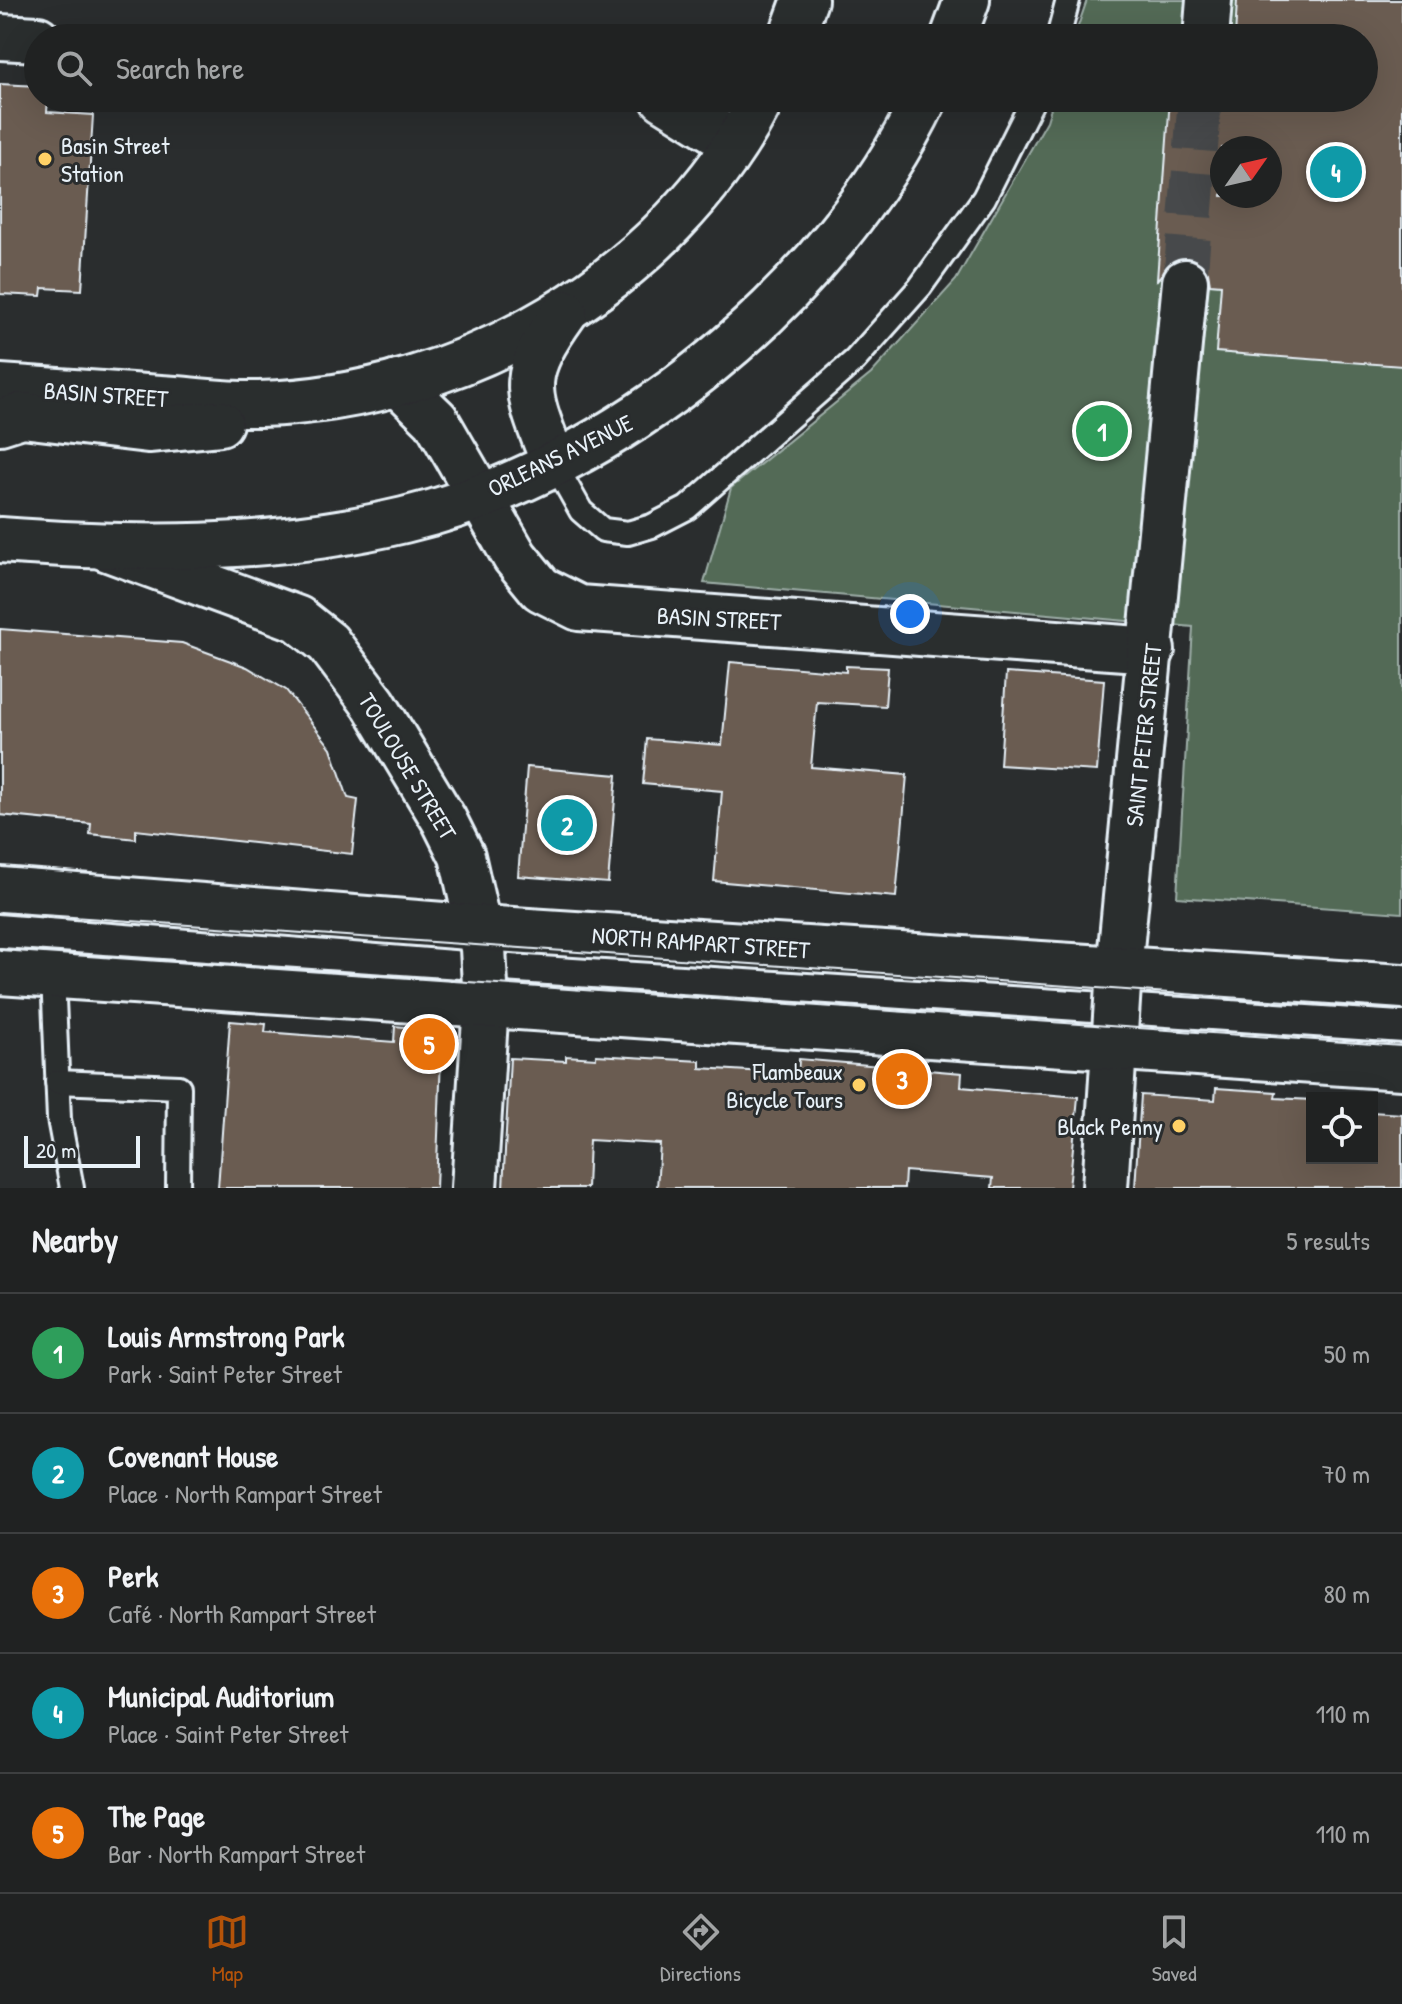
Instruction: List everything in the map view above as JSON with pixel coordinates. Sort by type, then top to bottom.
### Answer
[{"type":"street","points":[[796,24],[805,0]]},
{"type":"street","points":[[958,24],[967,0]]},
{"type":"street","points":[[1207,24],[1209,0]]},
{"type":"street","points":[[0,37],[24,38]]},
{"type":"street","points":[[685,112],[735,143]]},
{"type":"street","points":[[0,422],[22,415],[148,430],[237,421],[279,402],[346,395],[445,370],[504,344],[569,307],[626,267],[662,233],[735,143],[754,112]]},
{"type":"street","name":"ORLEANS AVENUE","points":[[104,547],[188,548],[319,535],[405,520],[480,495],[554,463],[653,407],[720,356],[771,308],[820,257],[857,207],[916,112]]},
{"type":"street","name":"SAINT PETER STREET","points":[[1105,1188],[1119,970],[1185,282]]},
{"type":"street","points":[[554,463],[530,400],[529,379],[538,350],[569,307]]},
{"type":"street","name":"BASIN STREET","points":[[398,383],[436,420],[515,557],[541,589],[579,608],[1152,650]]},
{"type":"street","name":"BASIN STREET","points":[[0,387],[279,402]]},
{"type":"street","points":[[0,515],[6,522],[104,547]]},
{"type":"street","points":[[0,540],[104,547]]},
{"type":"street","name":"TOULOUSE STREET","points":[[104,547],[298,619],[328,643],[374,704],[444,820],[462,856],[481,928],[486,1004],[474,1188]]},
{"type":"street","name":"NORTH RAMPART STREET","points":[[0,890],[481,928],[1402,987]]},
{"type":"street","points":[[0,972],[1402,1067]]},
{"type":"lane","points":[[1062,24],[1068,0]]},
{"type":"lane","points":[[554,463],[581,511],[603,530],[628,533],[652,526],[687,508],[855,360],[920,287],[984,198],[1027,112]]},
{"type":"lane","points":[[53,975],[59,1119],[72,1188]]},
{"type":"lane","points":[[57,1082],[179,1087],[178,1188]]},
{"type":"green space","points":[[1087,0],[1402,0],[1402,913],[1177,897],[1193,627],[704,583],[731,488],[871,374],[956,280],[1050,112],[1378,112],[1378,24],[1079,24]]},
{"type":"building","points":[[1237,0],[1402,0],[1402,366],[1216,352],[1221,285],[1210,284],[1208,272],[1200,262],[1187,257],[1174,260],[1157,280],[1169,112],[1378,112],[1378,24],[1236,24]]},
{"type":"building","name":"Basin Street Station","points":[[0,84],[24,85],[24,112],[93,115],[82,290],[42,288],[41,296],[0,294]]},
{"type":"building","points":[[0,629],[182,643],[247,667],[286,690],[331,748],[348,798],[358,800],[352,854],[136,830],[136,839],[90,834],[91,824],[0,815]]},
{"type":"building","points":[[730,662],[846,672],[846,666],[888,668],[885,706],[817,702],[811,767],[907,775],[896,897],[714,881],[722,791],[643,784],[647,739],[722,745]]},
{"type":"building","points":[[1006,673],[1104,680],[1097,771],[1000,765]]},
{"type":"building","points":[[527,767],[617,775],[608,883],[518,876]]},
{"type":"building","points":[[230,1021],[266,1024],[265,1032],[394,1042],[395,1026],[442,1031],[436,1188],[218,1188]]},
{"type":"building","points":[[596,1055],[700,1061],[700,1068],[798,1074],[799,1059],[962,1073],[961,1087],[1078,1097],[1069,1188],[992,1188],[993,1178],[905,1171],[904,1188],[657,1188],[660,1144],[589,1140],[587,1188],[503,1188],[510,1058],[566,1061],[566,1056],[596,1058]]},
{"type":"building","points":[[1216,1088],[1276,1092],[1275,1098],[1306,1100],[1306,1164],[1378,1164],[1378,1112],[1402,1114],[1402,1188],[1135,1188],[1141,1095],[1215,1100]]},
{"type":"tunnel","points":[[1185,282],[1199,112]]},
{"type":"tram line","points":[[0,912],[1402,1009]]},
{"type":"tram line","points":[[0,950],[1402,1046]]},
{"type":"place","name":"Basin Street Station","points":[[45,159]]},
{"type":"place","name":"Municipal Auditorium","points":[[1336,172]]},
{"type":"place","name":"Louis Armstrong Park","points":[[1102,431]]},
{"type":"place","name":"Covenant House","points":[[567,825]]},
{"type":"place","name":"The Page","points":[[429,1044]]},
{"type":"place","name":"Perk","points":[[902,1079]]},
{"type":"place","name":"Flambeaux Bicycle Tours","points":[[859,1085]]},
{"type":"place","name":"Black Penny","points":[[1179,1126]]}]
